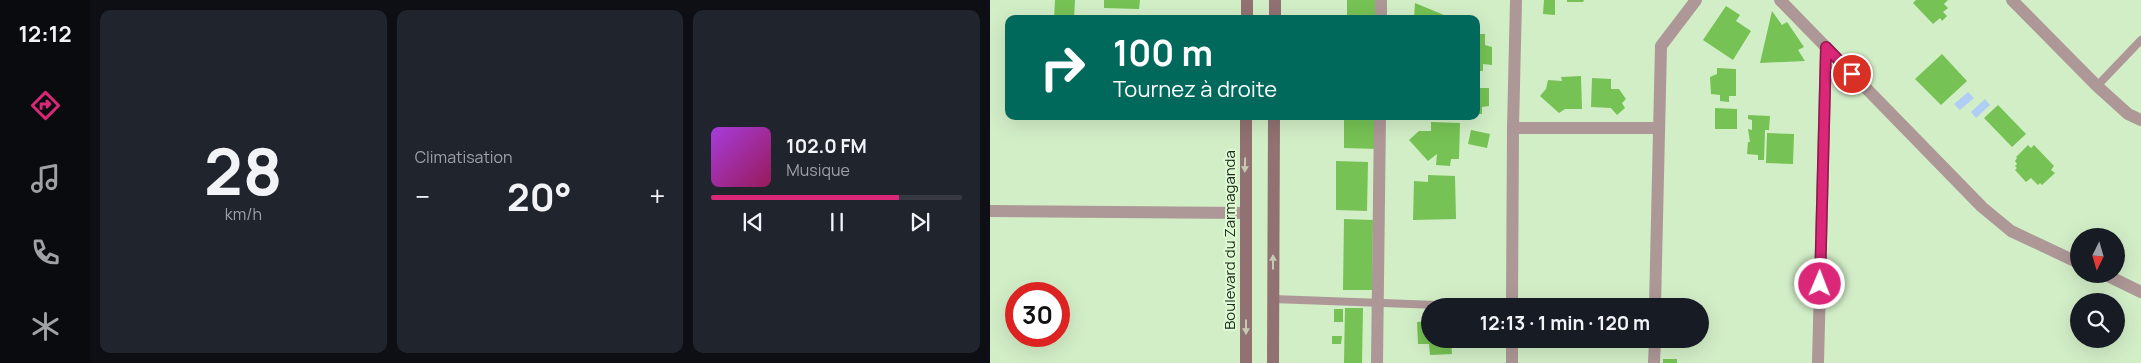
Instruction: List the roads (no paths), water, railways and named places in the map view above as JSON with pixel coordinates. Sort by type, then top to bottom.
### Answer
[{"type":"main road","points":[[1247,0],[1247,15]]},
{"type":"main road","points":[[1275,0],[1275,15]]},
{"type":"main road","name":"Boulevard du Zarmaganda","points":[[1246,120],[1246,363]]},
{"type":"main road","points":[[1273,363],[1274,120]]},
{"type":"street","points":[[1381,0],[1381,15]]},
{"type":"street","points":[[1512,298],[1516,0]]},
{"type":"street","points":[[1655,298],[1661,46],[1696,0]]},
{"type":"street","points":[[1780,0],[1982,207],[2011,231],[2070,259]]},
{"type":"street","points":[[2012,0],[2025,6],[2097,86],[2128,114],[2141,120]]},
{"type":"street","points":[[1818,363],[1826,47]]},
{"type":"street","points":[[1377,363],[1380,120]]},
{"type":"street","points":[[1513,128],[1658,128]]},
{"type":"street","points":[[990,211],[1245,213]]},
{"type":"street","points":[[2122,283],[2141,292]]},
{"type":"street","points":[[1512,348],[1512,363]]},
{"type":"street","points":[[1654,363],[1655,348]]},
{"type":"lane","points":[[2097,86],[2141,40]]},
{"type":"lane","points":[[1272,299],[1421,304]]},
{"type":"water","points":[[1968,92],[1974,98],[1960,110],[1954,104]]},
{"type":"water","points":[[1985,99],[1990,105],[1976,118],[1971,112]]}]
